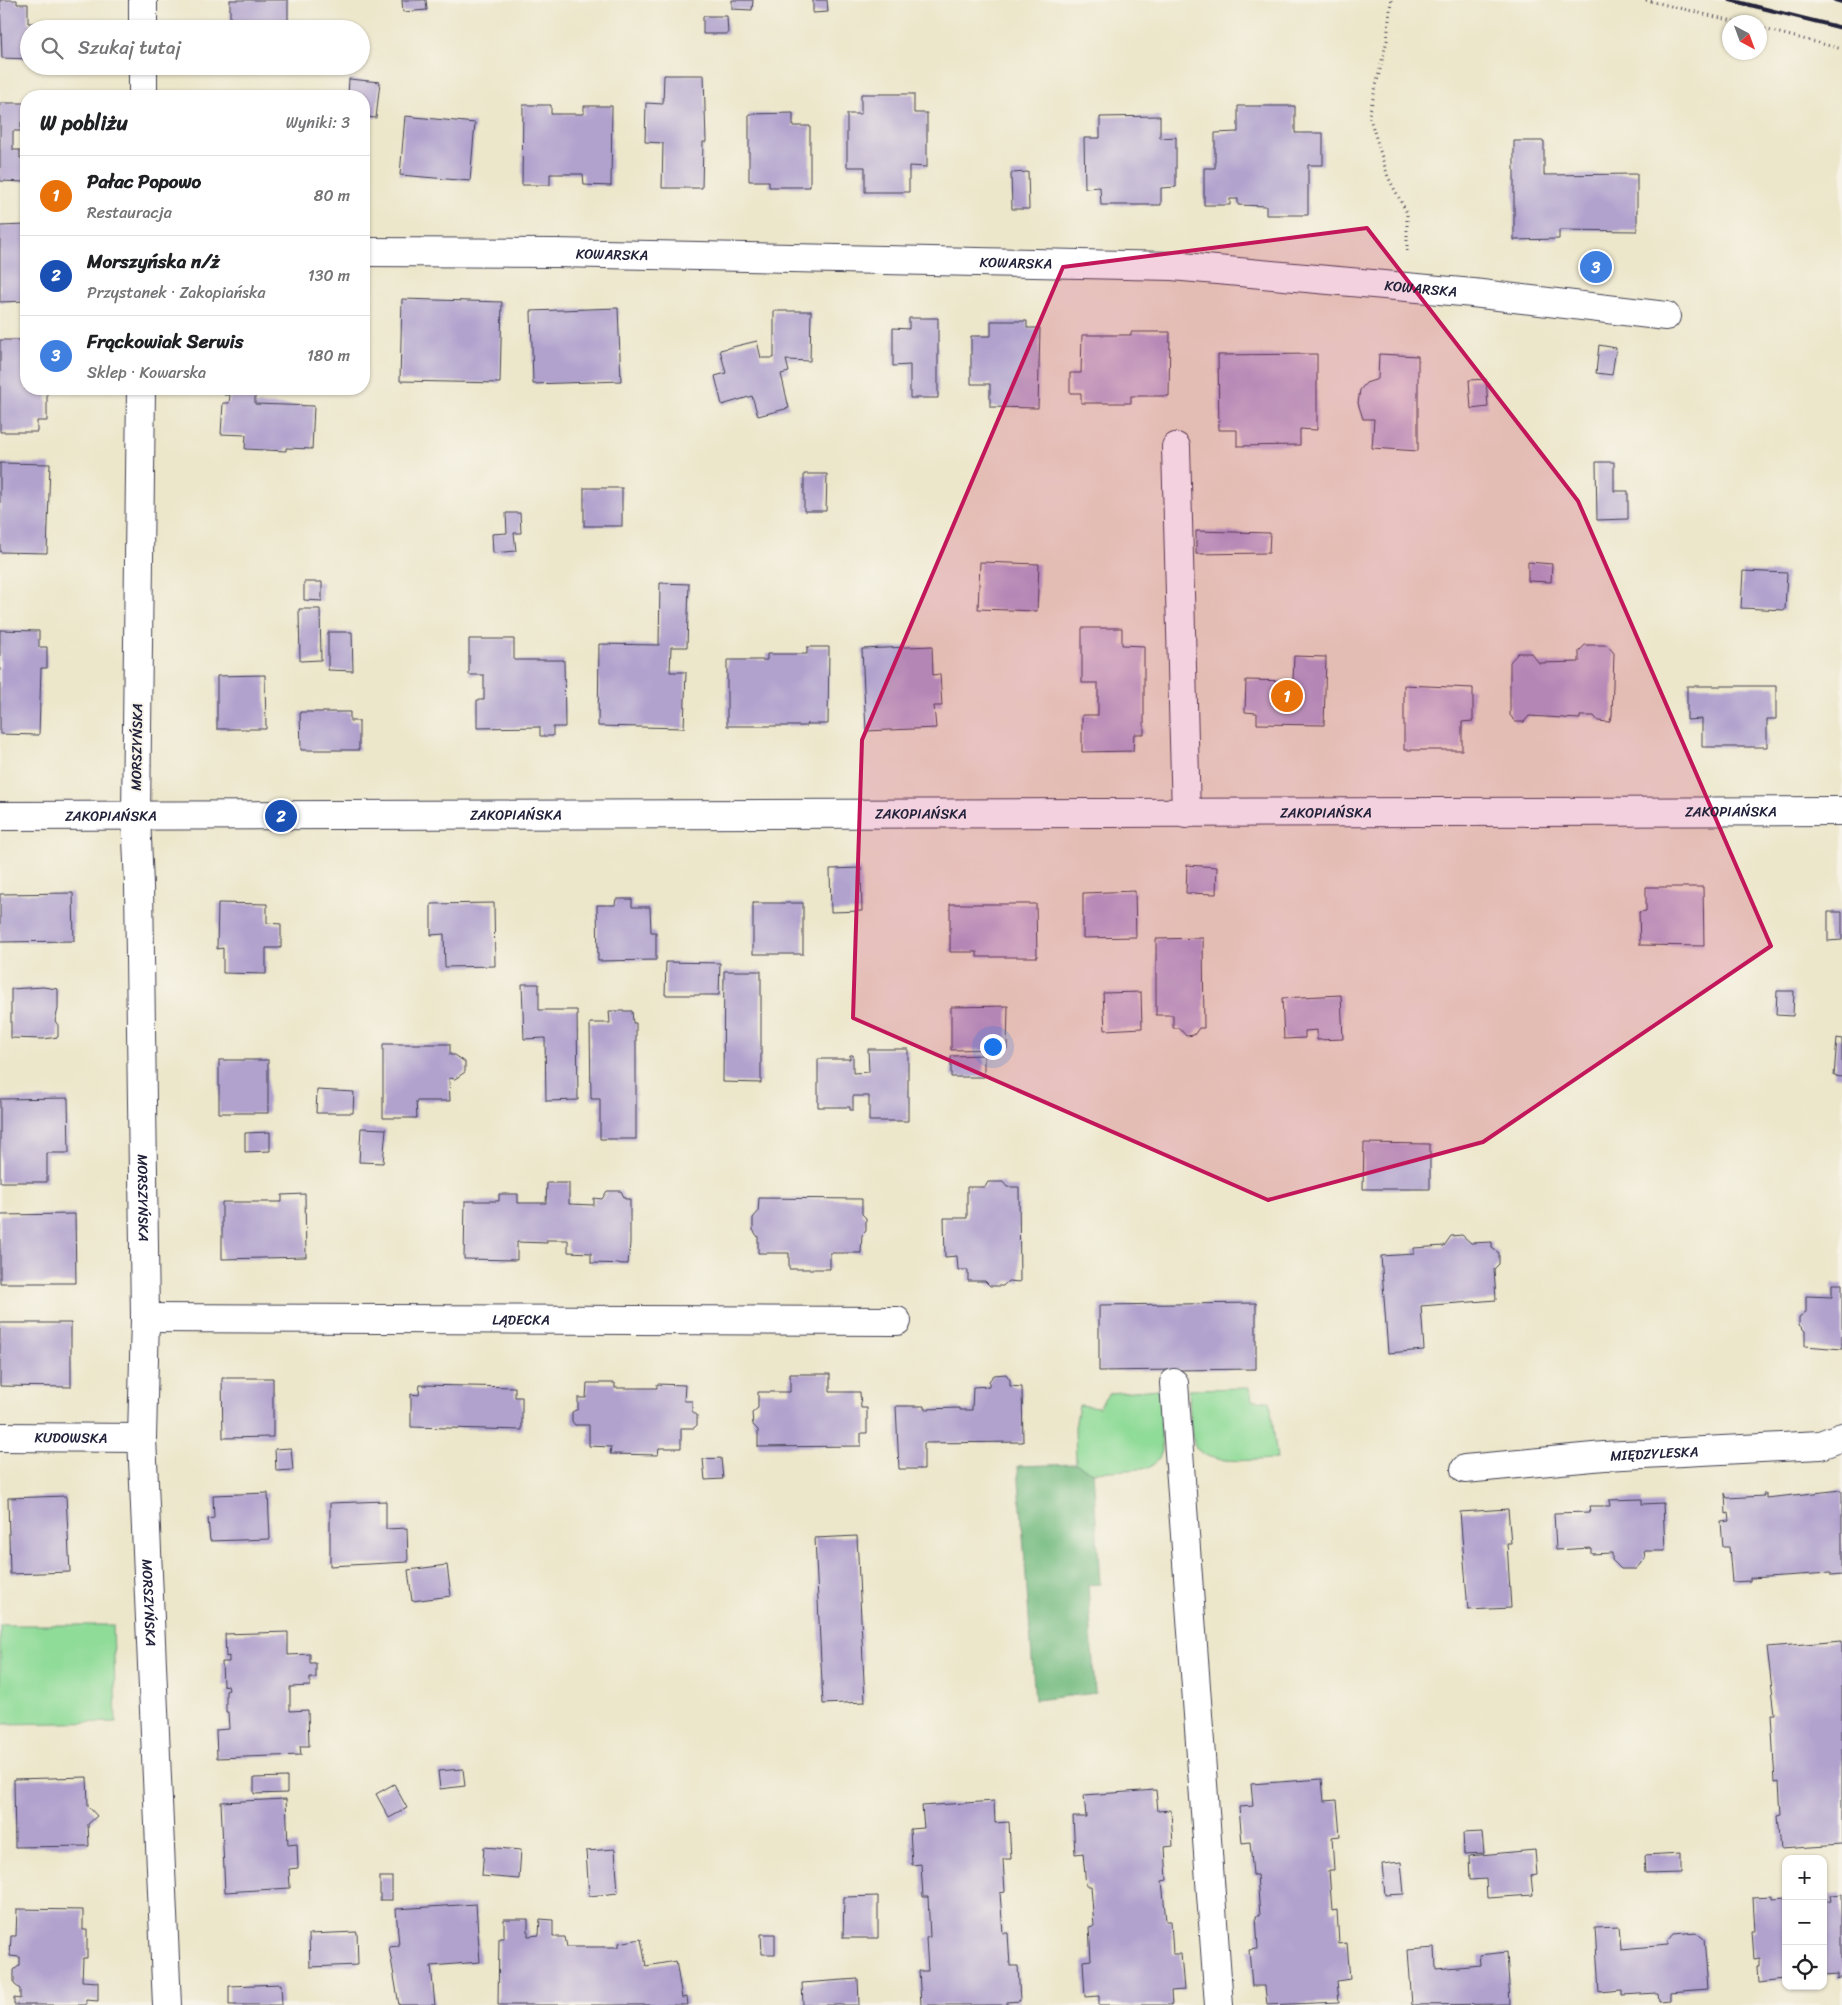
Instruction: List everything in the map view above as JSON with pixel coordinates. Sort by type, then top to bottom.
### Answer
[{"type":"street","points":[[143,0],[143,20]]},
{"type":"street","points":[[143,75],[143,90]]},
{"type":"street","name":"KOWARSKA","points":[[370,252],[555,253],[1172,266],[1406,287],[1666,316]]},
{"type":"street","name":"MORSZYŃSKA","points":[[141,395],[136,815],[140,885],[145,1318],[142,1438],[167,2005]]},
{"type":"street","points":[[1176,447],[1186,814]]},
{"type":"street","name":"ZAKOPIAŃSKA","points":[[0,816],[1842,811]]},
{"type":"street","name":"LĄDECKA","points":[[145,1318],[897,1321]]},
{"type":"street","points":[[1174,1383],[1219,2005]]},
{"type":"street","name":"KUDOWSKA","points":[[0,1437],[142,1438]]},
{"type":"street","name":"MIĘDZYLESKA","points":[[1465,1469],[1604,1456],[1820,1445],[1842,1437]]},
{"type":"path","points":[[1391,0],[1387,40],[1369,115],[1388,177],[1407,213],[1406,287]]},
{"type":"path","points":[[1646,0],[1722,19]]},
{"type":"path","points":[[1767,30],[1842,49]]},
{"type":"highlighted area","points":[[1367,228],[1578,501],[1771,946],[1483,1142],[1268,1200],[853,1018],[862,740],[1063,267]]},
{"type":"green space","points":[[1250,1388],[1252,1400],[1270,1401],[1277,1459],[1244,1461],[1218,1459],[1207,1456],[1199,1451],[1194,1443],[1191,1431],[1189,1389]]},
{"type":"green space","points":[[1159,1389],[1162,1450],[1159,1458],[1153,1465],[1143,1469],[1093,1472],[1076,1464],[1075,1427],[1079,1405],[1099,1407],[1109,1393]]},
{"type":"green space","points":[[1076,1464],[1093,1472],[1100,1584],[1088,1585],[1095,1693],[1035,1700],[1018,1466]]},
{"type":"green space","points":[[0,1625],[113,1625],[116,1722],[0,1724]]},
{"type":"building","points":[[0,0],[17,0],[17,4],[28,4],[28,20],[20,20],[20,59],[2,58]]},
{"type":"building","points":[[230,0],[288,0],[288,20],[230,20]]},
{"type":"building","points":[[402,0],[426,0],[427,10],[403,12]]},
{"type":"building","points":[[732,0],[753,0],[752,10],[732,9]]},
{"type":"building","points":[[813,0],[827,0],[828,12],[813,13]]},
{"type":"building","points":[[703,16],[727,16],[728,34],[703,34]]},
{"type":"building","points":[[664,75],[704,75],[706,142],[703,142],[702,188],[662,188],[663,143],[645,142],[646,103],[663,104]]},
{"type":"building","points":[[349,79],[380,82],[376,118],[370,118],[370,90],[348,90]]},
{"type":"building","points":[[861,94],[914,94],[914,113],[927,113],[927,167],[909,166],[909,192],[865,192],[865,167],[847,167],[847,114],[861,114]]},
{"type":"building","points":[[0,103],[20,103],[20,131],[13,131],[13,150],[20,150],[20,182],[0,181]]},
{"type":"building","points":[[523,105],[551,105],[551,114],[584,114],[584,106],[612,106],[611,186],[584,185],[583,174],[550,174],[550,185],[522,185]]},
{"type":"building","points":[[1238,106],[1295,106],[1295,133],[1323,133],[1323,165],[1308,165],[1308,215],[1266,215],[1266,206],[1238,205],[1238,199],[1230,199],[1230,205],[1204,205],[1204,168],[1215,168],[1215,133],[1238,132]]},
{"type":"building","points":[[793,113],[793,126],[810,126],[810,187],[769,187],[769,181],[749,181],[749,114]]},
{"type":"building","points":[[405,116],[475,123],[470,181],[400,175]]},
{"type":"building","points":[[1160,116],[1160,138],[1176,137],[1176,187],[1161,188],[1161,205],[1101,205],[1100,187],[1085,188],[1084,138],[1100,138],[1100,117]]},
{"type":"building","points":[[1514,141],[1544,141],[1544,175],[1637,174],[1637,231],[1559,230],[1559,239],[1514,240]]},
{"type":"building","points":[[1028,172],[1029,209],[1012,209],[1011,173]]},
{"type":"building","points":[[20,225],[20,301],[0,302],[0,226]]},
{"type":"building","points":[[402,299],[502,302],[500,383],[400,381]]},
{"type":"building","points":[[618,308],[621,381],[533,384],[531,311]]},
{"type":"building","points":[[774,311],[811,311],[810,361],[786,360],[789,372],[781,374],[789,408],[758,416],[752,396],[722,405],[715,376],[726,373],[720,350],[757,341],[761,358],[774,358]]},
{"type":"building","points":[[909,318],[938,318],[938,398],[910,398],[910,365],[893,366],[893,328],[909,329]]},
{"type":"building","points":[[991,321],[1027,321],[1027,328],[1040,328],[1038,408],[990,407],[990,384],[971,384],[971,336],[991,336]]},
{"type":"building","points":[[1131,332],[1170,332],[1169,396],[1131,396],[1131,403],[1081,403],[1081,393],[1070,393],[1070,373],[1081,373],[1082,335],[1131,335]]},
{"type":"building","points":[[0,340],[20,340],[20,395],[47,395],[47,421],[37,421],[37,432],[0,432]]},
{"type":"building","points":[[1599,345],[1616,348],[1612,375],[1596,373]]},
{"type":"building","points":[[1317,354],[1317,430],[1300,429],[1300,445],[1237,446],[1237,430],[1219,430],[1218,355]]},
{"type":"building","points":[[1379,354],[1418,356],[1418,451],[1372,448],[1374,419],[1363,419],[1358,403],[1360,390],[1366,383],[1378,379]]},
{"type":"building","points":[[1486,379],[1488,407],[1471,409],[1469,380]]},
{"type":"building","points":[[230,395],[255,395],[255,404],[314,406],[312,449],[286,448],[286,451],[245,449],[246,435],[221,434],[223,403],[229,403]]},
{"type":"building","points":[[1596,462],[1614,462],[1614,491],[1628,491],[1628,519],[1597,520]]},
{"type":"building","points":[[0,463],[50,464],[47,553],[0,552]]},
{"type":"building","points":[[804,474],[827,474],[826,511],[804,511]]},
{"type":"building","points":[[584,488],[622,488],[622,526],[584,526]]},
{"type":"building","points":[[506,513],[520,513],[521,533],[514,533],[516,551],[493,553],[492,534],[507,533]]},
{"type":"building","points":[[1196,531],[1270,533],[1269,553],[1196,554]]},
{"type":"building","points":[[980,562],[1039,564],[1037,611],[978,609]]},
{"type":"building","points":[[1528,562],[1552,564],[1551,582],[1528,581]]},
{"type":"building","points":[[1743,571],[1787,573],[1785,610],[1741,608]]},
{"type":"building","points":[[304,582],[322,582],[322,601],[304,600]]},
{"type":"building","points":[[660,583],[689,584],[687,647],[671,647],[670,672],[686,672],[684,728],[598,726],[599,644],[659,645]]},
{"type":"building","points":[[299,609],[320,609],[321,660],[300,661]]},
{"type":"building","points":[[1082,628],[1122,628],[1122,645],[1144,646],[1144,734],[1134,734],[1133,751],[1082,752],[1082,715],[1098,715],[1098,683],[1082,683]]},
{"type":"building","points":[[0,630],[39,631],[39,647],[47,647],[47,668],[41,668],[39,735],[0,734]]},
{"type":"building","points":[[328,632],[352,632],[353,671],[328,670]]},
{"type":"building","points":[[469,639],[514,639],[514,660],[564,660],[565,727],[553,727],[553,736],[540,736],[540,727],[477,728],[477,700],[484,700],[484,675],[469,675]]},
{"type":"building","points":[[1585,645],[1607,645],[1614,653],[1612,716],[1609,722],[1598,721],[1594,716],[1580,716],[1580,719],[1529,716],[1524,722],[1515,722],[1510,715],[1510,662],[1518,653],[1531,653],[1539,663],[1579,662],[1579,651]]},
{"type":"building","points":[[932,646],[933,675],[940,674],[942,706],[934,706],[936,728],[866,731],[862,649]]},
{"type":"building","points":[[807,647],[829,647],[828,724],[806,724],[807,726],[727,726],[727,660],[767,660],[767,654],[807,654]]},
{"type":"building","points":[[1294,656],[1326,657],[1324,725],[1257,724],[1257,713],[1245,712],[1246,680],[1293,681]]},
{"type":"building","points":[[265,675],[266,729],[217,729],[217,676]]},
{"type":"building","points":[[1404,685],[1473,688],[1473,721],[1462,722],[1462,750],[1404,750]]},
{"type":"building","points":[[1687,686],[1776,686],[1776,719],[1767,719],[1767,747],[1702,747],[1702,719],[1687,720]]},
{"type":"building","points":[[300,712],[350,712],[350,721],[359,721],[359,750],[301,750]]},
{"type":"building","points":[[1187,865],[1217,867],[1216,894],[1186,893]]},
{"type":"building","points":[[861,868],[862,911],[831,912],[830,869]]},
{"type":"building","points":[[1646,887],[1703,887],[1704,946],[1640,945],[1639,912],[1646,911]]},
{"type":"building","points":[[1135,891],[1136,937],[1083,938],[1083,893]]},
{"type":"building","points":[[73,893],[74,941],[0,942],[0,894]]},
{"type":"building","points":[[616,899],[632,899],[632,907],[650,907],[651,932],[656,932],[656,960],[598,961],[597,905],[615,905]]},
{"type":"building","points":[[218,903],[267,904],[267,923],[281,924],[281,948],[266,948],[266,974],[223,973],[223,948],[217,949]]},
{"type":"building","points":[[494,903],[495,966],[445,967],[444,934],[431,935],[431,904]]},
{"type":"building","points":[[753,903],[803,903],[803,954],[753,954]]},
{"type":"building","points":[[950,904],[1036,904],[1037,957],[977,957],[977,952],[950,952]]},
{"type":"building","points":[[1828,912],[1842,912],[1842,940],[1828,941]]},
{"type":"building","points":[[1203,938],[1204,1028],[1199,1028],[1194,1035],[1186,1036],[1179,1028],[1173,1028],[1173,1015],[1156,1015],[1156,939]]},
{"type":"building","points":[[666,962],[720,963],[719,995],[665,995]]},
{"type":"building","points":[[724,971],[761,971],[761,1083],[723,1082]]},
{"type":"building","points":[[522,984],[539,984],[539,1010],[577,1010],[578,1100],[546,1101],[545,1038],[524,1039]]},
{"type":"building","points":[[43,987],[58,989],[58,1009],[55,1021],[58,1025],[58,1037],[43,1039],[11,1038],[11,989]]},
{"type":"building","points":[[1777,991],[1794,991],[1793,1016],[1776,1015]]},
{"type":"building","points":[[1141,992],[1142,1028],[1105,1030],[1103,993]]},
{"type":"building","points":[[1341,995],[1343,1039],[1317,1040],[1317,1030],[1305,1031],[1305,1038],[1284,1039],[1282,998]]},
{"type":"building","points":[[1008,1006],[1007,1049],[951,1050],[951,1007]]},
{"type":"building","points":[[609,1011],[632,1011],[633,1023],[636,1023],[636,1139],[600,1139],[600,1099],[591,1099],[590,1023],[610,1023]]},
{"type":"building","points":[[1837,1038],[1842,1039],[1842,1077],[1834,1076]]},
{"type":"building","points":[[383,1044],[450,1044],[450,1055],[455,1055],[465,1062],[465,1072],[455,1079],[449,1078],[450,1101],[416,1101],[417,1118],[383,1118]]},
{"type":"building","points":[[868,1049],[908,1049],[908,1121],[869,1121],[869,1096],[853,1096],[853,1110],[850,1110],[850,1107],[818,1107],[818,1059],[850,1059],[850,1055],[853,1055],[853,1073],[869,1072]]},
{"type":"building","points":[[984,1055],[984,1077],[951,1077],[951,1056]]},
{"type":"building","points":[[219,1060],[268,1060],[268,1113],[219,1113]]},
{"type":"building","points":[[317,1090],[354,1092],[353,1113],[316,1113]]},
{"type":"building","points":[[68,1098],[69,1153],[47,1153],[47,1182],[0,1182],[0,1099]]},
{"type":"building","points":[[361,1128],[386,1129],[383,1163],[359,1162]]},
{"type":"building","points":[[270,1132],[270,1151],[245,1152],[245,1133]]},
{"type":"building","points":[[1364,1143],[1430,1144],[1430,1189],[1363,1189]]},
{"type":"building","points":[[988,1182],[1003,1182],[1007,1187],[1019,1187],[1020,1282],[1008,1281],[1003,1286],[990,1286],[985,1281],[968,1281],[968,1270],[958,1270],[957,1256],[945,1257],[944,1218],[967,1218],[967,1187],[985,1187]]},
{"type":"building","points":[[547,1183],[569,1183],[569,1204],[594,1205],[594,1198],[602,1199],[607,1191],[621,1191],[625,1199],[630,1199],[628,1264],[591,1263],[591,1253],[568,1252],[568,1240],[547,1240],[547,1243],[517,1242],[517,1260],[464,1259],[465,1201],[499,1201],[499,1194],[518,1194],[518,1203],[546,1203]]},
{"type":"building","points":[[305,1194],[306,1257],[222,1259],[222,1202],[282,1202],[282,1195]]},
{"type":"building","points":[[759,1198],[862,1199],[862,1214],[866,1218],[866,1231],[862,1235],[861,1253],[830,1253],[830,1269],[789,1269],[789,1253],[758,1253],[758,1237],[753,1230],[753,1218],[758,1212]]},
{"type":"building","points":[[75,1214],[76,1283],[0,1283],[0,1215]]},
{"type":"building","points":[[1462,1235],[1471,1243],[1492,1242],[1492,1248],[1499,1253],[1499,1264],[1494,1269],[1496,1300],[1421,1306],[1424,1350],[1388,1353],[1381,1256],[1414,1254],[1414,1248],[1444,1246],[1451,1236]]},
{"type":"building","points":[[1832,1284],[1842,1284],[1842,1349],[1805,1346],[1805,1331],[1799,1325],[1799,1317],[1806,1312],[1806,1296],[1832,1297]]},
{"type":"building","points":[[1256,1303],[1256,1369],[1099,1371],[1099,1305]]},
{"type":"building","points":[[0,1323],[71,1323],[71,1387],[0,1386]]},
{"type":"building","points":[[790,1374],[830,1374],[830,1392],[860,1392],[861,1408],[867,1408],[867,1433],[861,1433],[861,1446],[758,1447],[758,1430],[753,1425],[752,1413],[758,1408],[758,1392],[790,1392]]},
{"type":"building","points":[[1006,1374],[1010,1380],[1010,1386],[1022,1387],[1023,1442],[924,1443],[924,1469],[899,1469],[896,1406],[924,1406],[924,1409],[960,1408],[960,1410],[972,1410],[973,1387],[989,1386],[989,1381],[994,1375]]},
{"type":"building","points":[[222,1378],[273,1378],[273,1437],[223,1438]]},
{"type":"building","points":[[587,1383],[615,1383],[615,1388],[657,1388],[657,1384],[685,1385],[684,1401],[692,1401],[692,1411],[697,1415],[697,1425],[694,1428],[681,1428],[681,1448],[659,1448],[658,1455],[610,1454],[611,1447],[589,1446],[589,1425],[575,1425],[572,1421],[572,1412],[578,1409],[578,1398],[586,1398]]},
{"type":"building","points":[[420,1385],[515,1387],[515,1397],[522,1397],[522,1430],[411,1427],[411,1394],[419,1395]]},
{"type":"building","points":[[291,1448],[293,1470],[276,1471],[275,1449]]},
{"type":"building","points":[[721,1458],[723,1479],[705,1480],[703,1459]]},
{"type":"building","points":[[1842,1490],[1842,1575],[1831,1576],[1831,1573],[1750,1578],[1750,1581],[1732,1582],[1729,1547],[1723,1547],[1721,1522],[1730,1521],[1729,1513],[1726,1514],[1725,1493],[1727,1498],[1764,1496],[1763,1494],[1766,1494],[1766,1498]]},
{"type":"building","points":[[268,1493],[270,1539],[210,1541],[208,1519],[214,1518],[213,1495]]},
{"type":"building","points":[[66,1496],[70,1572],[10,1574],[8,1498]]},
{"type":"building","points":[[1642,1499],[1642,1504],[1663,1503],[1665,1551],[1644,1551],[1645,1558],[1636,1569],[1621,1569],[1612,1560],[1612,1553],[1591,1554],[1591,1548],[1556,1550],[1554,1513],[1590,1512],[1589,1506],[1610,1506],[1609,1500]]},
{"type":"building","points":[[386,1501],[386,1529],[407,1528],[408,1562],[330,1566],[330,1503]]},
{"type":"building","points":[[1508,1509],[1511,1543],[1507,1543],[1511,1608],[1468,1610],[1460,1512]]},
{"type":"building","points":[[857,1536],[865,1702],[823,1704],[815,1538]]},
{"type":"building","points":[[447,1565],[451,1596],[412,1601],[408,1570]]},
{"type":"building","points":[[288,1632],[288,1655],[310,1654],[310,1663],[316,1663],[316,1678],[310,1678],[310,1686],[290,1687],[290,1711],[308,1710],[309,1746],[300,1746],[301,1755],[217,1758],[216,1730],[229,1729],[228,1712],[226,1712],[226,1691],[229,1690],[228,1686],[223,1685],[222,1662],[229,1662],[229,1656],[226,1657],[225,1634]]},
{"type":"building","points":[[1842,1641],[1842,1845],[1780,1849],[1777,1815],[1781,1814],[1779,1781],[1775,1782],[1771,1714],[1775,1714],[1767,1647]]},
{"type":"building","points":[[463,1769],[465,1786],[440,1789],[438,1771]]},
{"type":"building","points":[[87,1777],[88,1806],[97,1816],[88,1824],[89,1846],[15,1847],[14,1779]]},
{"type":"building","points":[[287,1777],[287,1793],[254,1794],[254,1778]]},
{"type":"building","points":[[1322,1779],[1324,1801],[1337,1800],[1340,1836],[1332,1837],[1334,1870],[1329,1870],[1332,1911],[1337,1910],[1339,1944],[1347,1943],[1350,1979],[1337,1981],[1339,2002],[1267,2005],[1265,1986],[1252,1986],[1249,1950],[1258,1949],[1256,1916],[1260,1916],[1257,1875],[1253,1875],[1250,1842],[1242,1843],[1239,1807],[1253,1806],[1251,1784]]},
{"type":"building","points":[[394,1784],[407,1808],[389,1818],[376,1794]]},
{"type":"building","points":[[1156,1790],[1158,1811],[1171,1810],[1173,1846],[1165,1847],[1167,1880],[1162,1881],[1166,1921],[1171,1921],[1173,1954],[1181,1954],[1184,1990],[1171,1991],[1172,2005],[1099,2005],[1099,1996],[1085,1997],[1083,1961],[1091,1960],[1089,1927],[1094,1926],[1091,1886],[1086,1886],[1083,1853],[1075,1854],[1073,1817],[1086,1817],[1084,1795]]},
{"type":"building","points":[[286,1799],[288,1845],[297,1844],[298,1868],[289,1869],[290,1888],[225,1892],[221,1802]]},
{"type":"building","points":[[994,1801],[995,1823],[1009,1822],[1011,1859],[1003,1859],[1005,1892],[1000,1893],[1003,1933],[1008,1933],[1010,1966],[1018,1966],[1020,2001],[1007,2002],[1007,2005],[921,2005],[919,1971],[928,1971],[926,1938],[930,1937],[928,1897],[923,1897],[921,1864],[912,1865],[910,1829],[924,1828],[922,1806]]},
{"type":"building","points":[[1482,1832],[1484,1853],[1464,1854],[1463,1833]]},
{"type":"building","points":[[484,1847],[521,1850],[519,1879],[482,1876]]},
{"type":"building","points":[[615,1849],[618,1893],[589,1896],[586,1851]]},
{"type":"building","points":[[1535,1850],[1537,1875],[1531,1876],[1533,1895],[1487,1898],[1486,1879],[1470,1880],[1469,1856]]},
{"type":"building","points":[[1681,1853],[1681,1873],[1645,1874],[1644,1855]]},
{"type":"building","points":[[1401,1862],[1404,1894],[1385,1895],[1382,1864]]},
{"type":"building","points":[[380,1877],[392,1877],[392,1900],[380,1900]]},
{"type":"building","points":[[1842,1894],[1842,1976],[1836,1978],[1836,1973],[1827,1974],[1827,1902],[1831,1901],[1830,1895]]},
{"type":"building","points":[[878,1896],[878,1938],[843,1938],[844,1897]]},
{"type":"building","points":[[1772,1896],[1772,1899],[1782,1898],[1782,1980],[1759,1983],[1758,1965],[1760,1965],[1760,1957],[1754,1958],[1752,1932],[1755,1932],[1753,1897]]},
{"type":"building","points":[[476,1904],[480,1962],[431,1966],[435,2005],[399,2005],[389,1947],[399,1946],[396,1909]]},
{"type":"building","points":[[17,1909],[83,1910],[83,1930],[87,1930],[87,1958],[83,1958],[82,1981],[98,1982],[98,2001],[86,2000],[86,2005],[14,2005],[14,1998],[20,1999],[20,1989],[14,1984],[14,1970],[20,1965],[20,1957],[10,1956],[11,1936],[16,1936]]},
{"type":"building","points":[[504,1919],[528,1919],[528,1936],[539,1935],[540,1919],[553,1920],[553,1937],[565,1937],[567,1947],[619,1947],[619,1943],[641,1939],[646,1966],[676,1961],[682,1998],[687,1997],[688,2005],[498,2005],[499,1938],[504,1938]]},
{"type":"building","points":[[1619,1927],[1621,1949],[1668,1945],[1668,1941],[1674,1934],[1697,1932],[1704,1938],[1708,1989],[1670,1992],[1670,2000],[1658,2001],[1657,1993],[1622,1995],[1622,1990],[1599,1992],[1595,1928]]},
{"type":"building","points":[[357,1932],[358,1965],[310,1967],[309,1934]]},
{"type":"building","points":[[761,1934],[775,1934],[775,1954],[762,1954]]},
{"type":"building","points":[[1435,1948],[1436,1969],[1480,1965],[1479,1955],[1507,1952],[1510,2004],[1412,2005],[1408,1950]]},
{"type":"building","points":[[858,1979],[859,2005],[803,2005],[802,1983]]},
{"type":"building","points":[[281,1984],[282,2005],[229,2005],[229,1986]]},
{"type":"railway","points":[[1730,0],[1842,28]]},
{"type":"railway","points":[[1835,0],[1842,2]]},
{"type":"place","name":"Frąckowiak Serwis","points":[[1596,267]]},
{"type":"place","name":"Pałac Popowo","points":[[1287,696]]},
{"type":"place","name":"Morszyńska n/ż","points":[[281,816]]}]
